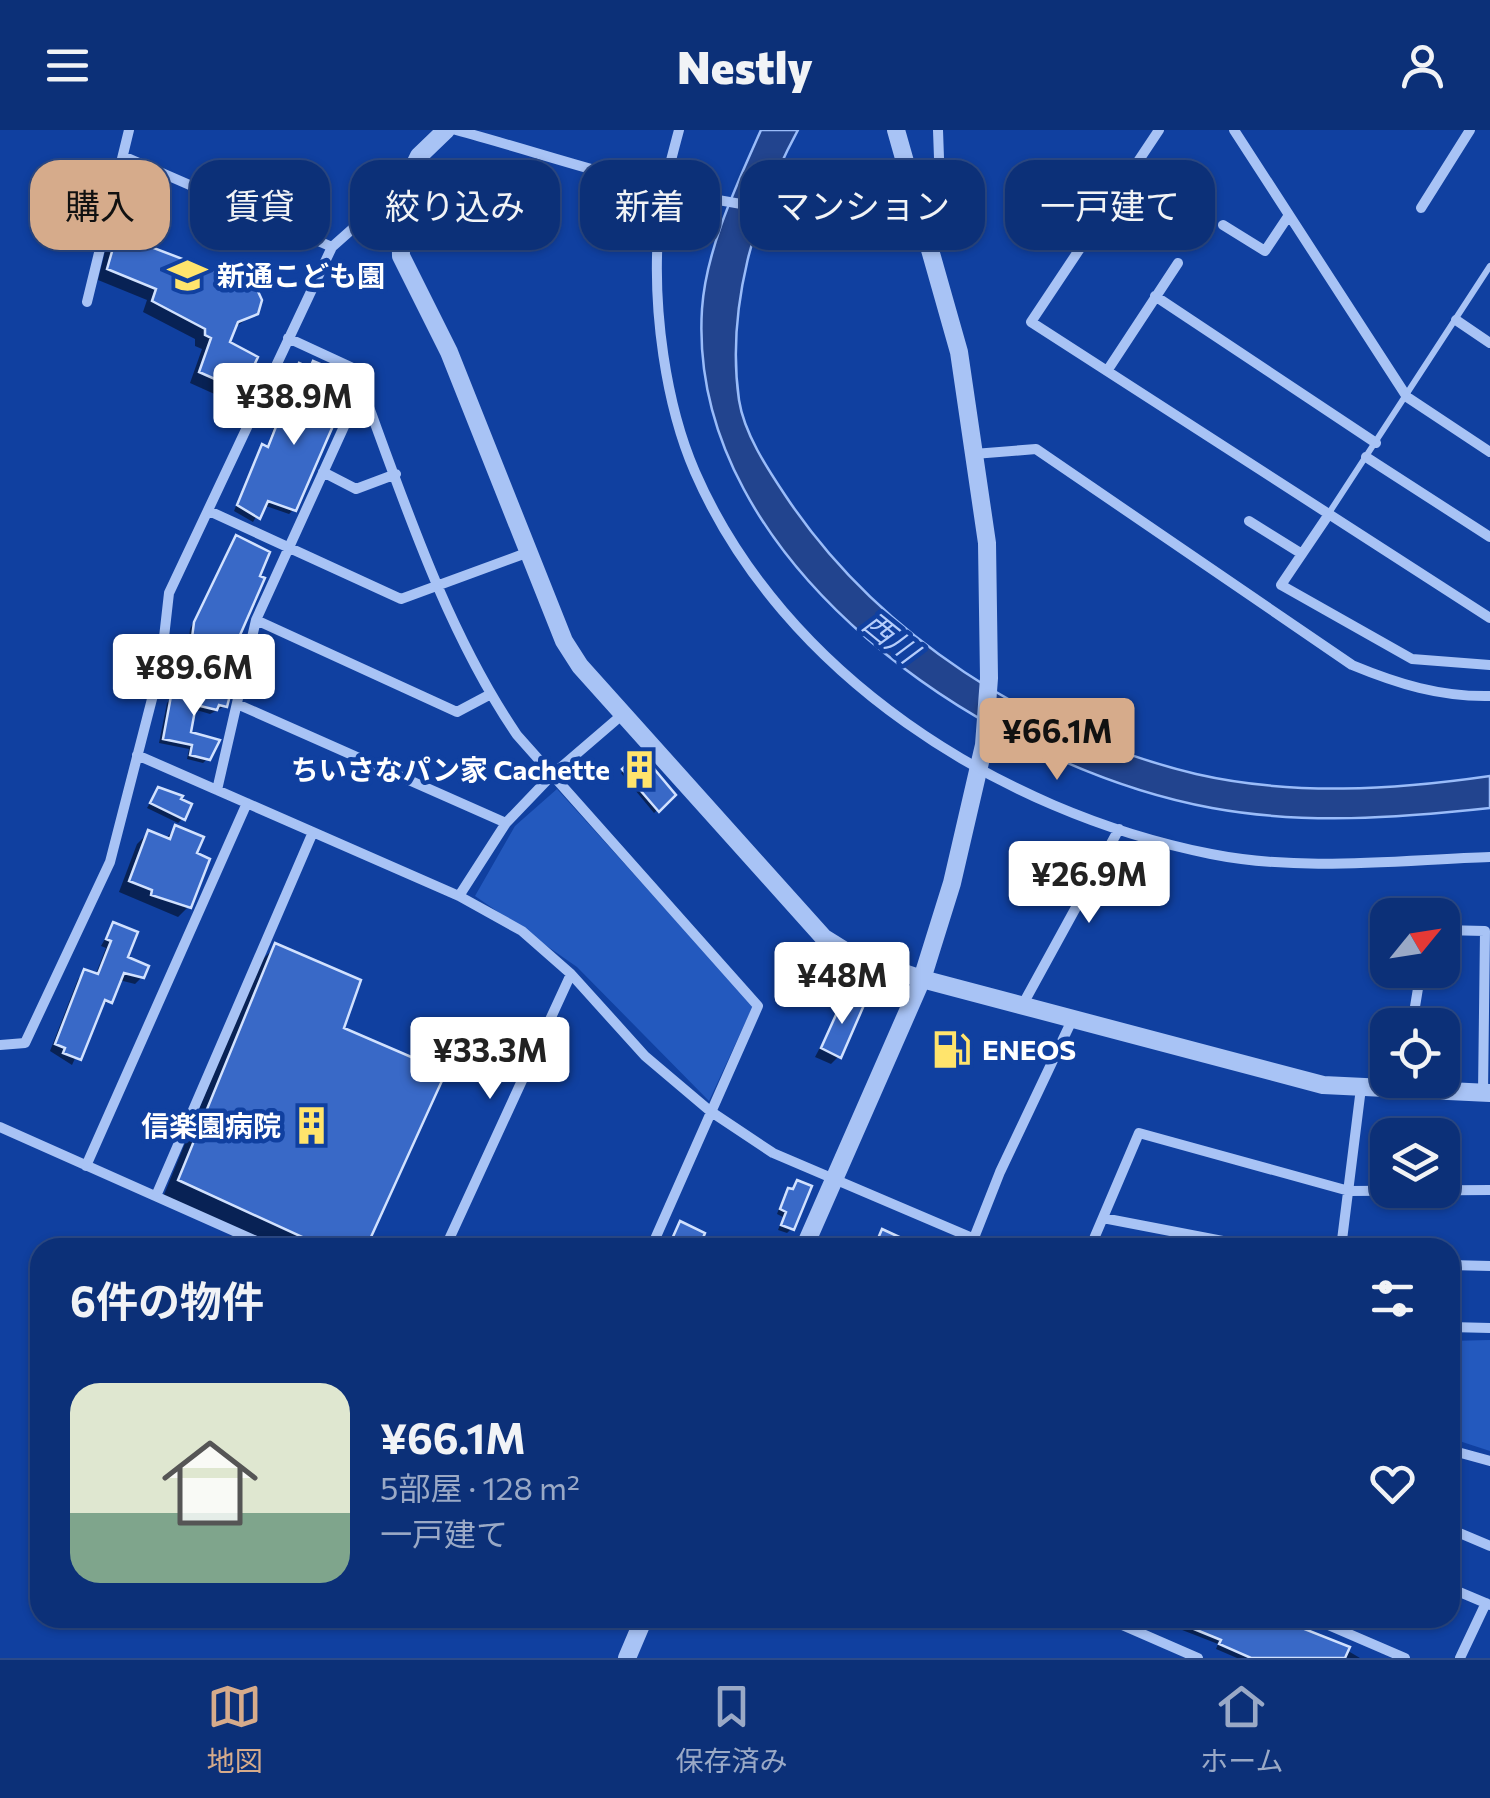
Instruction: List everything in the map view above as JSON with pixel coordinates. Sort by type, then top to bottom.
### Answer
[{"type":"street","points":[[86,302],[129,130]]},
{"type":"street","points":[[420,160],[446,130]]},
{"type":"street","points":[[456,130],[580,164]]},
{"type":"street","points":[[671,160],[678,130]]},
{"type":"street","points":[[896,130],[904,160]]},
{"type":"street","points":[[938,130],[939,160]]},
{"type":"street","points":[[1139,160],[1159,130]]},
{"type":"street","points":[[1234,130],[1407,397],[1490,452]]},
{"type":"street","points":[[1421,208],[1470,130]]},
{"type":"street","points":[[123,156],[190,185]]},
{"type":"street","points":[[1223,225],[1265,251],[1289,215]]},
{"type":"street","points":[[0,1045],[25,1044],[110,862],[161,664],[169,594],[288,338],[324,250]]},
{"type":"street","points":[[401,250],[410,279],[449,352],[564,641],[580,666],[824,938],[853,956],[922,979],[1269,1072],[1370,1087]]},
{"type":"street","points":[[659,250],[666,352],[677,414],[693,469],[723,529],[762,585],[841,669],[898,716],[980,772],[1119,830],[1212,854],[1272,860],[1490,857]]},
{"type":"street","points":[[809,1238],[922,979],[980,772],[984,745],[989,678],[987,543],[959,352],[929,250]]},
{"type":"street","points":[[1079,250],[1031,322],[1490,618]]},
{"type":"street","points":[[1107,371],[1178,263]]},
{"type":"street","points":[[1155,296],[1376,443]]},
{"type":"street","points":[[1456,320],[1490,342]]},
{"type":"street","points":[[288,338],[354,369],[440,586],[490,695],[517,736],[758,1006],[654,1238]]},
{"type":"street","points":[[217,790],[256,620],[362,387]]},
{"type":"street","points":[[974,454],[1036,449],[1352,666],[1406,687],[1460,696],[1490,696]]},
{"type":"street","points":[[1366,458],[1490,537]]},
{"type":"street","points":[[323,472],[356,489],[396,474]]},
{"type":"street","points":[[209,511],[402,598],[529,552]]},
{"type":"street","points":[[1329,514],[1281,585],[1412,659],[1490,665]]},
{"type":"street","points":[[1248,521],[1302,554]]},
{"type":"street","points":[[256,620],[458,712],[490,695]]},
{"type":"street","points":[[237,704],[506,823]]},
{"type":"street","points":[[459,896],[506,823],[552,775],[623,714]]},
{"type":"street","points":[[137,755],[459,896],[522,931],[571,974],[644,1056],[710,1111],[773,1153],[958,1238]]},
{"type":"street","points":[[86,1166],[247,803]]},
{"type":"street","points":[[1023,1004],[1119,830]]},
{"type":"street","points":[[156,1196],[313,832]]},
{"type":"street","points":[[1460,930],[1485,931],[1486,1093],[1460,1091]]},
{"type":"street","points":[[450,1238],[571,974]]},
{"type":"street","points":[[974,1238],[1073,1018]]},
{"type":"street","points":[[1342,1238],[1361,1088]]},
{"type":"street","points":[[0,1128],[250,1238]]},
{"type":"street","points":[[1094,1238],[1139,1133],[1348,1191],[1490,1190]]},
{"type":"street","points":[[1103,1218],[1207,1238]]},
{"type":"street","points":[[1460,1265],[1490,1266]]},
{"type":"street","points":[[1460,1327],[1490,1328]]},
{"type":"street","points":[[1460,1455],[1490,1462]]},
{"type":"street","points":[[1460,1533],[1490,1546]]},
{"type":"street","points":[[1460,1592],[1488,1604],[1460,1658]]},
{"type":"street","points":[[626,1658],[640,1628]]},
{"type":"street","points":[[1139,1628],[1198,1658]]},
{"type":"street","points":[[1335,1628],[1404,1658]]},
{"type":"lane","points":[[1329,514],[1490,266]]},
{"type":"shaded area","points":[[557,789],[753,1006],[709,1101],[577,967],[475,896],[515,826]]},
{"type":"shaded area","points":[[1490,1340],[1490,1451],[1460,1441],[1460,1341]]},
{"type":"water","points":[[761,130],[798,130],[783,160],[748,160]]},
{"type":"water","name":"西川","points":[[740,179],[740,250],[751,250],[741,295],[736,366],[739,400],[751,437],[778,485],[822,545],[865,592],[913,634],[964,672],[1019,705],[1076,734],[1136,757],[1232,781],[1306,788],[1417,785],[1490,776],[1490,808],[1386,817],[1282,817],[1212,808],[1125,785],[1036,749],[948,699],[867,639],[798,568],[744,489],[710,402],[702,309],[713,250],[720,250],[720,229]]},
{"type":"building","points":[[112,250],[159,250],[256,287],[262,300],[258,314],[238,322],[230,342],[258,357],[242,391],[199,372],[211,338],[205,335],[205,329],[152,301],[156,289],[107,269]]},
{"type":"building","points":[[313,361],[346,375],[334,403],[333,409],[339,412],[296,511],[268,501],[260,519],[237,505],[262,444],[268,447],[279,419],[303,429],[308,423],[320,391],[292,378],[299,363],[310,368]]},
{"type":"building","points":[[236,535],[270,552],[260,576],[265,578],[233,651],[211,646],[207,672],[188,669],[194,622]]},
{"type":"building","points":[[196,682],[231,691],[227,707],[219,705],[217,710],[196,705],[191,732],[220,740],[210,760],[190,755],[192,745],[163,739],[171,696],[192,700]]},
{"type":"building","points":[[640,752],[676,795],[659,812],[622,769]]},
{"type":"building","points":[[158,787],[183,796],[181,799],[192,804],[185,820],[150,803]]},
{"type":"building","points":[[175,825],[204,837],[197,853],[210,859],[191,908],[151,895],[152,890],[129,881],[148,830],[170,839]]},
{"type":"building","points":[[113,922],[138,932],[128,957],[149,966],[144,978],[124,973],[112,1003],[105,1000],[81,1060],[63,1053],[65,1048],[55,1044],[84,969],[98,974],[111,941],[106,939]]},
{"type":"building","name":"信楽園病院","points":[[275,943],[361,980],[344,1028],[446,1072],[371,1238],[304,1238],[178,1180]]},
{"type":"building","points":[[844,997],[864,1005],[841,1058],[821,1048]]},
{"type":"building","points":[[797,1180],[812,1186],[794,1230],[781,1225],[786,1212],[780,1209],[788,1188],[793,1189]]},
{"type":"building","points":[[680,1221],[705,1233],[703,1238],[672,1238]]},
{"type":"building","points":[[882,1229],[901,1238],[878,1238]]},
{"type":"building","points":[[1192,1628],[1302,1628],[1350,1647],[1345,1658],[1251,1658],[1219,1644],[1221,1640]]},
{"type":"place","name":"新通こども園","points":[[187,276]]},
{"type":"place","name":"ちいさなパン家 Cachette","points":[[640,770]]},
{"type":"place","name":"ENEOS","points":[[952,1050]]},
{"type":"place","name":"信楽園病院","points":[[311,1126]]}]
